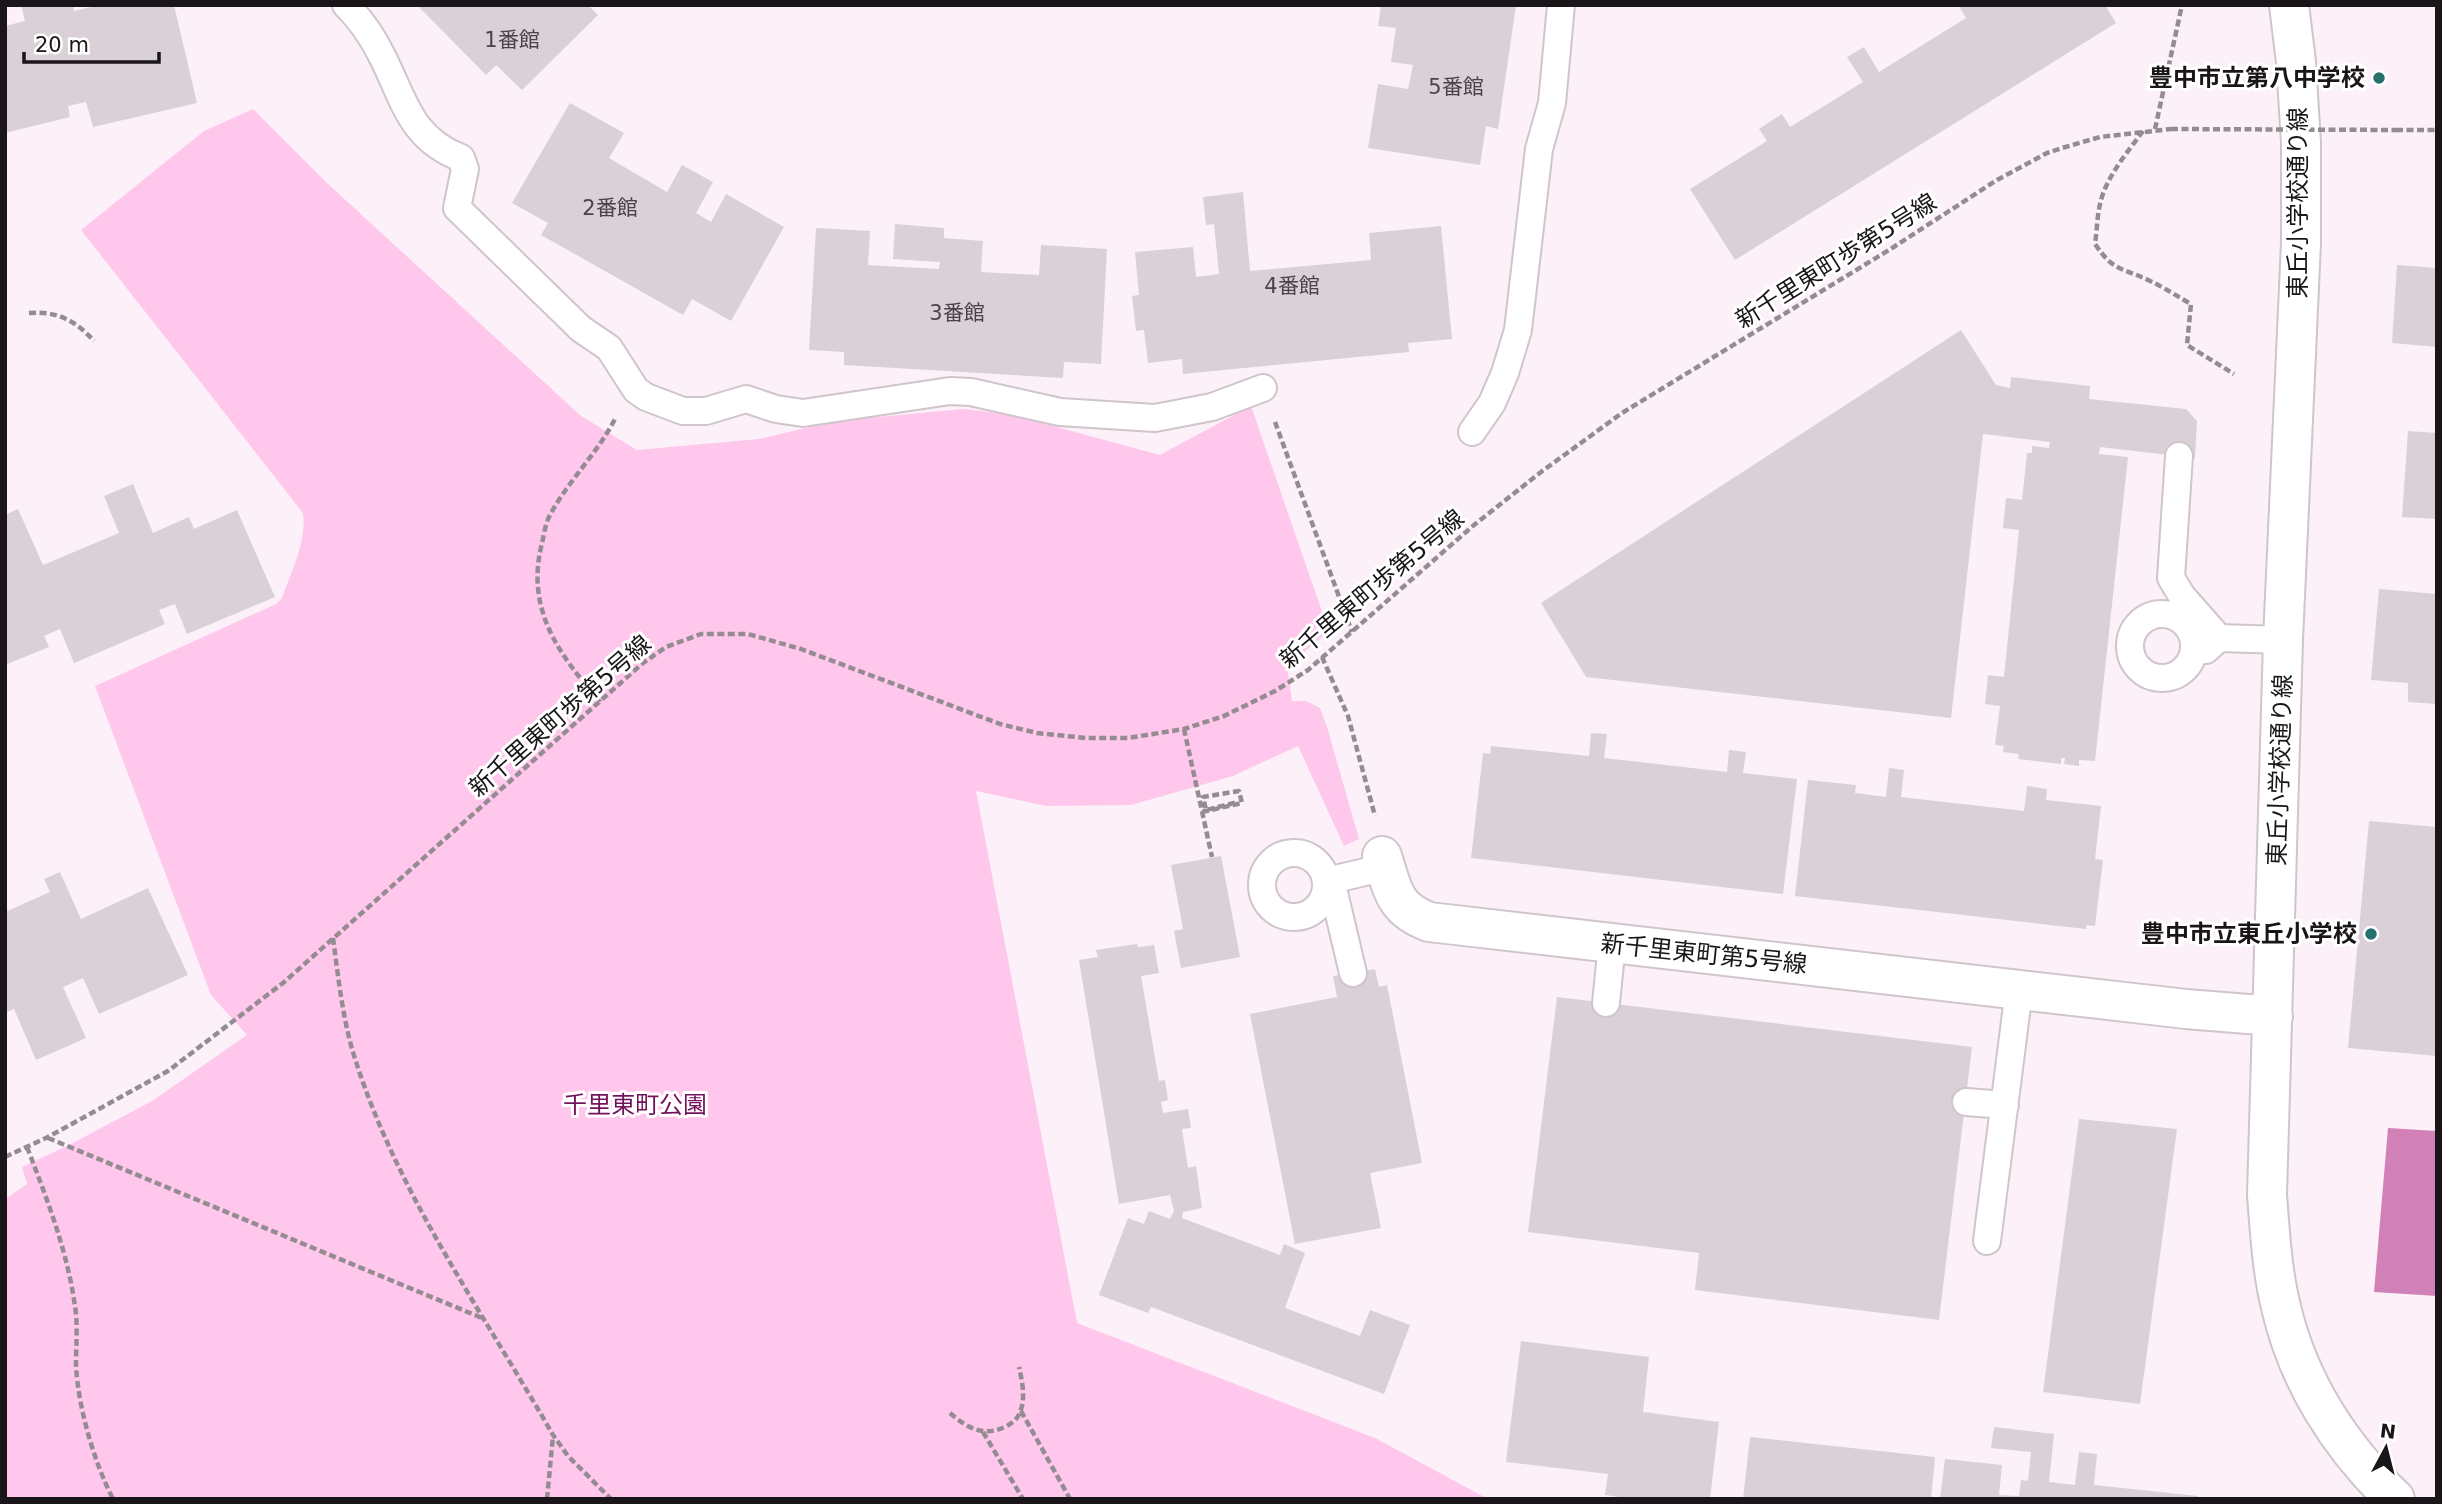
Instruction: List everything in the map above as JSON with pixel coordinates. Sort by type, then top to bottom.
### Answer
[{"type":"street","name":"東丘小学校通り線","points":[[2289,5],[2301,143],[2301,243],[2283,639],[2267,1195],[2280,1306],[2313,1394],[2353,1454],[2395,1499]]},
{"type":"street","name":"新千里東町第5号線","points":[[1384,862],[1397,901],[1415,916],[1429,922],[2019,990],[2273,1016]]},
{"type":"lane","points":[[346,5],[358,17],[380,53],[414,123],[446,152],[461,158],[465,169],[457,208],[581,329],[609,348],[636,390],[646,397],[683,411],[706,411],[746,399],[776,409],[803,413],[950,391],[971,392],[1060,412],[1155,418],[1212,407],[1263,388]]},
{"type":"lane","points":[[1472,432],[1492,403],[1518,330],[1539,149],[1552,103],[1561,5]]},
{"type":"lane","points":[[2179,456],[2171,578],[2132,635],[2130,648],[2133,660],[2141,670],[2164,678],[2176,675],[2219,638],[2283,639]]},
{"type":"lane","points":[[2171,578],[2182,596],[2219,638]]},
{"type":"lane","points":[[2138,625],[2148,617],[2160,614],[2183,622],[2191,632],[2194,644],[2186,667]]},
{"type":"lane","points":[[1353,973],[1328,881],[1384,862]]},
{"type":"lane","points":[[1606,1003],[1612,944]]},
{"type":"lane","points":[[1987,1241],[2019,990]]},
{"type":"lane","points":[[1966,1102],[2005,1105]]},
{"type":"path","points":[[2155,129],[2182,5]]},
{"type":"path","name":"新千里東町歩第5号線","points":[[5,1157],[48,1137],[169,1070],[283,983],[643,663],[666,647],[701,634],[748,634],[801,649],[1000,724],[1037,733],[1086,738],[1128,738],[1184,729],[1249,705],[1308,670],[1474,525],[1622,413],[2047,153],[2100,137],[2155,129],[2437,130]]},
{"type":"path","points":[[2143,131],[2120,163],[2104,192],[2099,205],[2095,244],[2117,268],[2145,278],[2191,304],[2187,345],[2234,374]]},
{"type":"path","points":[[29,313],[60,314],[83,329],[94,341]]},
{"type":"path","points":[[1263,388],[1352,632]]},
{"type":"path","points":[[600,702],[568,664],[547,629],[538,593],[537,562],[548,519],[611,427],[626,399],[636,390]]},
{"type":"path","points":[[1322,657],[1348,716],[1380,834],[1384,862]]},
{"type":"path","points":[[1184,729],[1212,858]]},
{"type":"path","points":[[1202,813],[1242,803],[1239,791],[1203,797],[1206,810],[1238,802]]},
{"type":"path","points":[[334,938],[351,1046],[367,1093],[408,1190],[553,1436],[611,1499]]},
{"type":"path","points":[[48,1137],[482,1318]]},
{"type":"path","points":[[26,1147],[50,1202],[69,1273],[78,1325],[76,1365],[80,1393],[97,1459],[114,1499]]},
{"type":"path","points":[[950,1413],[972,1429],[983,1432],[1007,1426],[1021,1411],[1023,1386],[1019,1367]]},
{"type":"path","points":[[1021,1411],[1070,1499]]},
{"type":"path","points":[[983,1432],[1023,1499]]},
{"type":"path","points":[[547,1499],[553,1436]]},
{"type":"green space","name":"千里東町公園","points":[[253,109],[328,184],[581,416],[637,450],[759,439],[836,421],[963,409],[1009,414],[1160,455],[1251,406],[1327,626],[1327,633],[1287,666],[1292,701],[1306,701],[1320,708],[1359,839],[1344,846],[1298,746],[1233,776],[1131,805],[1046,806],[976,791],[1077,1323],[1375,1438],[1488,1499],[5,1499],[5,1199],[27,1184],[22,1167],[152,1101],[247,1035],[211,995],[95,686],[276,604],[282,598],[297,556],[303,534],[303,513],[81,230],[204,131]]},
{"type":"shaded area","points":[[2388,1128],[2437,1131],[2437,1296],[2374,1292]]},
{"type":"building","points":[[21,5],[73,5],[74,11],[100,5],[174,5],[197,103],[93,127],[86,102],[68,106],[70,117],[5,133],[5,26],[25,21]]},
{"type":"building","points":[[417,5],[588,5],[598,15],[522,90],[496,65],[486,75]]},
{"type":"building","points":[[1381,5],[1516,5],[1498,129],[1486,126],[1480,165],[1368,148],[1378,84],[1408,89],[1413,65],[1391,62],[1396,28],[1378,26]]},
{"type":"building","points":[[2105,5],[2116,23],[1735,260],[1690,189],[1767,141],[1759,129],[1782,114],[1790,127],[1863,82],[1847,57],[1864,47],[1879,72],[1966,18],[1959,6]]},
{"type":"building","points":[[570,103],[624,133],[609,158],[667,192],[682,165],[713,182],[696,213],[711,222],[726,194],[784,227],[731,321],[692,299],[683,315],[541,235],[548,223],[512,203]]},
{"type":"building","points":[[1243,192],[1250,271],[1371,260],[1369,233],[1441,226],[1452,339],[1408,343],[1409,352],[1183,374],[1182,359],[1148,363],[1144,330],[1136,331],[1132,296],[1139,295],[1135,252],[1193,247],[1196,277],[1219,274],[1214,224],[1206,225],[1203,197]]},
{"type":"building","points":[[895,224],[944,228],[944,238],[983,241],[981,272],[1039,275],[1041,245],[1107,249],[1101,364],[1064,362],[1063,378],[844,365],[844,352],[809,350],[816,228],[870,231],[868,265],[939,269],[940,262],[893,259]]},
{"type":"building","points":[[2397,265],[2437,268],[2437,347],[2392,343]]},
{"type":"building","points":[[1961,330],[1996,385],[2010,388],[2011,377],[2090,386],[2089,399],[2186,409],[2197,421],[2195,458],[2100,447],[2099,454],[2128,457],[2095,761],[2079,760],[2079,766],[2064,764],[2065,758],[2061,758],[2061,764],[2018,759],[2019,754],[2003,752],[2004,746],[1995,745],[2000,706],[1985,704],[1988,675],[2004,677],[2019,530],[2003,528],[2006,498],[2022,500],[2027,453],[2032,453],[2032,446],[2049,448],[2050,442],[1983,434],[1951,718],[1586,677],[1541,603]]},
{"type":"building","points":[[2408,431],[2437,433],[2437,519],[2402,517]]},
{"type":"building","points":[[133,484],[153,533],[189,517],[194,529],[237,510],[275,597],[187,634],[175,604],[159,610],[165,624],[74,663],[60,629],[44,636],[49,647],[5,665],[5,515],[18,509],[43,565],[119,533],[104,496]]},
{"type":"building","points":[[2379,589],[2437,594],[2437,704],[2408,702],[2408,683],[2371,680]]},
{"type":"building","points":[[1591,733],[1607,734],[1604,758],[1727,772],[1729,750],[1746,752],[1743,773],[1797,779],[1783,894],[1471,858],[1483,753],[1490,754],[1491,746],[1589,756]]},
{"type":"building","points":[[1889,768],[1904,770],[1901,797],[2024,811],[2027,786],[2047,789],[2046,800],[2101,806],[2095,859],[2103,860],[2095,926],[2086,925],[2086,929],[1795,896],[1808,780],[1856,785],[1855,793],[1886,797]]},
{"type":"building","points":[[2369,821],[2437,827],[2437,1056],[2348,1048]]},
{"type":"building","points":[[1221,856],[1240,957],[1181,968],[1174,931],[1183,929],[1171,865]]},
{"type":"building","points":[[60,872],[81,919],[148,888],[188,975],[99,1014],[83,978],[63,987],[86,1038],[36,1060],[14,1009],[5,1013],[5,912],[50,892],[44,879]]},
{"type":"building","points":[[1137,944],[1138,947],[1154,945],[1159,973],[1141,976],[1159,1081],[1165,1080],[1168,1100],[1161,1102],[1163,1113],[1188,1109],[1191,1128],[1182,1129],[1188,1168],[1196,1166],[1202,1208],[1183,1212],[1182,1218],[1280,1255],[1284,1244],[1305,1253],[1285,1308],[1360,1336],[1370,1310],[1410,1325],[1384,1394],[1151,1307],[1148,1313],[1099,1295],[1128,1218],[1144,1224],[1149,1211],[1170,1219],[1174,1211],[1170,1195],[1119,1204],[1079,960],[1098,957],[1096,950]]},
{"type":"building","points":[[1375,969],[1379,987],[1387,985],[1422,1163],[1370,1173],[1381,1228],[1295,1244],[1250,1014],[1337,997],[1333,976]]},
{"type":"building","points":[[1557,997],[1972,1047],[1939,1320],[1695,1290],[1699,1253],[1528,1232]]},
{"type":"building","points":[[2079,1119],[2177,1129],[2140,1404],[2043,1392]]},
{"type":"building","points":[[1521,1341],[1649,1357],[1643,1412],[1719,1422],[1710,1499],[1634,1499],[1605,1495],[1608,1474],[1506,1462]]},
{"type":"building","points":[[1994,1427],[2054,1434],[2049,1482],[2075,1485],[2079,1452],[2097,1454],[2094,1485],[2198,1496],[2198,1499],[1940,1499],[1945,1459],[2002,1465],[1999,1495],[2019,1496],[2021,1480],[2028,1481],[2031,1452],[1991,1448]]},
{"type":"building","points":[[1750,1437],[1935,1457],[1931,1499],[1743,1499]]},
{"type":"place","name":"豊中市立第八中学校","points":[[2379,78]]},
{"type":"place","name":"豊中市立東丘小学校","points":[[2371,934]]}]
